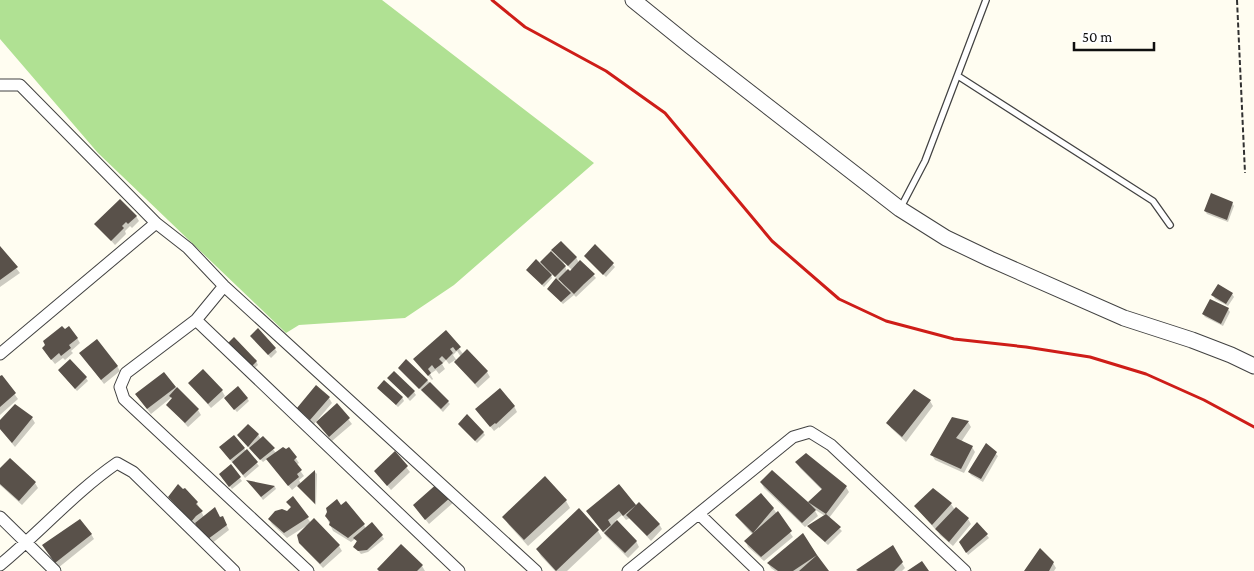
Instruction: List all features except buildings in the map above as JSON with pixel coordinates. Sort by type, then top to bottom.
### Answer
[{"type":"street","points":[[633,0],[900,209],[946,238],[1058,290],[1124,318],[1231,355],[1254,366]]},
{"type":"street","points":[[0,85],[20,84],[156,223],[188,248],[224,286],[536,571]]},
{"type":"street","points":[[0,354],[156,223]]},
{"type":"street","points":[[224,286],[196,320],[126,373],[120,387],[124,399],[308,571]]},
{"type":"street","points":[[196,320],[458,571]]},
{"type":"street","points":[[628,571],[793,437],[810,432],[831,445],[965,571]]},
{"type":"street","points":[[0,565],[26,544],[101,473],[117,463],[133,472],[234,571]]},
{"type":"street","points":[[699,514],[758,571]]},
{"type":"street","points":[[0,517],[55,571]]},
{"type":"lane","points":[[900,209],[925,161],[986,0]]},
{"type":"lane","points":[[958,76],[1153,201],[1170,225]]},
{"type":"path","points":[[1237,0],[1245,173]]},
{"type":"green space","points":[[0,0],[382,0],[594,163],[454,285],[405,318],[299,325],[286,333],[98,153],[0,39]]},
{"type":"railway","points":[[492,0],[525,27],[606,71],[665,113],[772,241],[839,299],[886,321],[954,339],[1026,347],[1090,357],[1146,374],[1204,400],[1254,427]]}]
